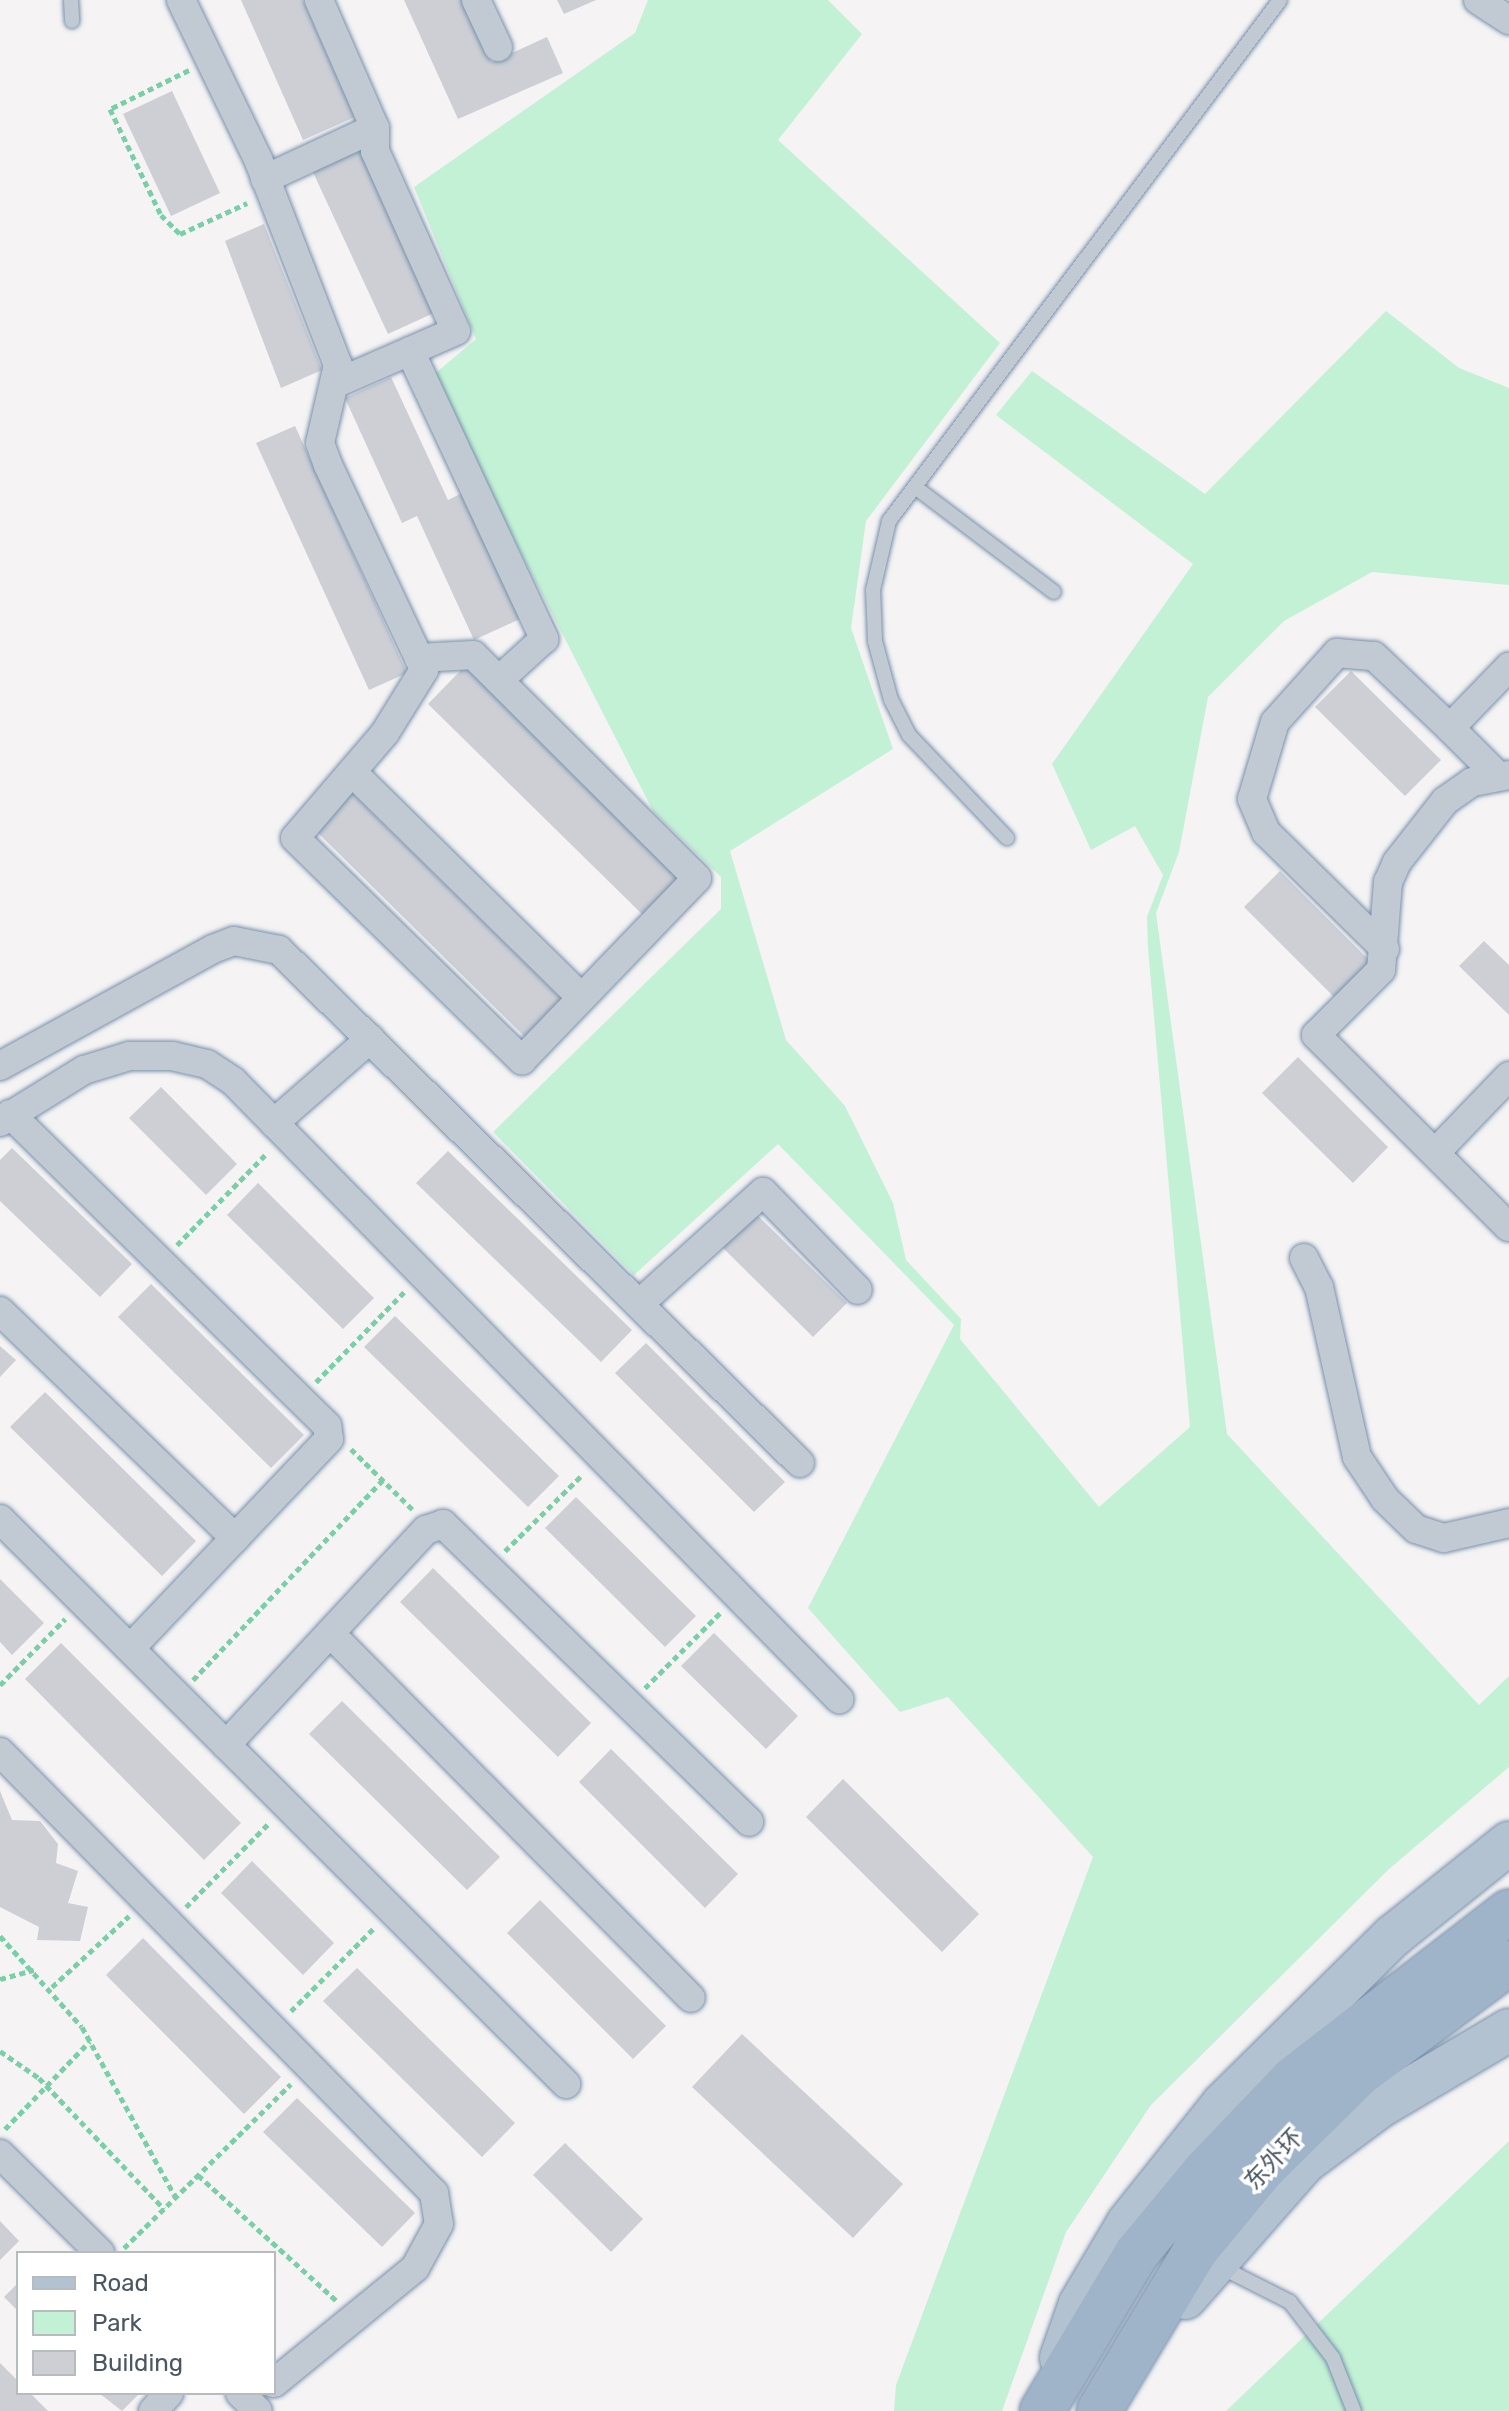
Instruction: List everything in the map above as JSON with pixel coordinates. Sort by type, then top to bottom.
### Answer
[{"type":"highway","points":[[1042,2411],[1137,2253],[1206,2170],[1294,2078],[1509,1912]]},
{"type":"highway","name":"东外环","points":[[1104,2402],[1195,2251],[1262,2170],[1359,2074],[1509,1963]]},
{"type":"main road","points":[[1042,2411],[1080,2304],[1128,2223],[1223,2104],[1393,1936],[1509,1843]]},
{"type":"main road","points":[[1104,2402],[1213,2263],[1305,2162],[1379,2107],[1509,2030]]},
{"type":"street","points":[[181,0],[268,186],[338,365],[337,383],[320,443],[419,658],[422,683],[295,838],[522,1060],[697,878],[473,655],[419,658]]},
{"type":"street","points":[[319,0],[375,128],[375,151],[456,331],[337,383]]},
{"type":"street","points":[[476,0],[498,47]]},
{"type":"street","points":[[1478,0],[1509,20]]},
{"type":"street","points":[[268,186],[375,128]]},
{"type":"street","points":[[410,351],[544,639],[499,680]]},
{"type":"street","points":[[1385,949],[1266,832],[1252,799],[1275,722],[1337,653],[1374,656],[1502,774],[1445,801],[1397,862],[1383,920],[1385,949],[1381,970],[1316,1035],[1509,1227]]},
{"type":"street","points":[[1450,728],[1509,667]]},
{"type":"street","points":[[352,772],[582,998]]},
{"type":"street","points":[[0,1066],[234,941],[279,950],[800,1463]]},
{"type":"street","points":[[280,1129],[370,1039]]},
{"type":"street","points":[[130,1649],[329,1439],[327,1426],[300,1399],[161,1262],[5,1118],[84,1070],[129,1056],[172,1056],[220,1072],[280,1129],[839,1699]]},
{"type":"street","points":[[1435,1153],[1509,1076]]},
{"type":"street","points":[[639,1304],[763,1192],[858,1290]]},
{"type":"street","points":[[1304,1258],[1319,1287],[1357,1457],[1385,1499],[1416,1529],[1444,1538],[1509,1523]]},
{"type":"street","points":[[0,1311],[235,1538]]},
{"type":"street","points":[[0,1519],[566,2084]]},
{"type":"street","points":[[226,1745],[432,1528],[443,1524],[459,1533],[749,1822]]},
{"type":"street","points":[[330,1633],[691,1998]]},
{"type":"street","points":[[0,1752],[312,2063],[434,2193],[439,2224],[429,2251],[276,2381]]},
{"type":"street","points":[[0,2154],[98,2251]]},
{"type":"street","points":[[153,2411],[167,2395]]},
{"type":"lane","points":[[71,0],[72,21]]},
{"type":"lane","points":[[1007,838],[909,735],[875,641],[873,590],[889,521],[1280,0]]},
{"type":"lane","points":[[915,487],[1054,592]]},
{"type":"lane","points":[[1213,2263],[1290,2302],[1333,2358],[1354,2411]]},
{"type":"path","points":[[210,60],[110,109],[161,215],[180,234],[268,186]]},
{"type":"path","points":[[161,1262],[280,1129]]},
{"type":"path","points":[[300,1399],[422,1274]]},
{"type":"path","points":[[327,1426],[432,1528]]},
{"type":"path","points":[[491,1565],[601,1456]]},
{"type":"path","points":[[178,1696],[383,1480]]},
{"type":"path","points":[[630,1703],[738,1596]]},
{"type":"path","points":[[0,1685],[83,1601]]},
{"type":"path","points":[[170,1922],[287,1805]]},
{"type":"path","points":[[52,1987],[147,1899]]},
{"type":"path","points":[[275,2027],[392,1910]]},
{"type":"path","points":[[0,1936],[52,1987],[90,2041],[176,2198]]},
{"type":"path","points":[[0,1979],[35,1970]]},
{"type":"path","points":[[0,2134],[90,2041]]},
{"type":"path","points":[[0,2051],[47,2086],[164,2209]]},
{"type":"path","points":[[121,2251],[312,2063]]},
{"type":"path","points":[[198,2175],[355,2317]]},
{"type":"green space","points":[[648,0],[828,0],[862,34],[778,140],[1000,343],[866,521],[851,628],[893,749],[730,851],[786,1040],[845,1106],[893,1203],[906,1260],[961,1319],[960,1339],[1099,1507],[1190,1427],[1148,948],[1147,917],[1163,875],[1135,826],[1091,850],[1052,764],[1193,564],[996,415],[1032,371],[1205,494],[1386,311],[1459,368],[1509,388],[1509,585],[1372,572],[1284,621],[1208,697],[1179,852],[1156,913],[1227,1434],[1479,1705],[1509,1676],[1509,1767],[1389,1869],[1151,2105],[1066,2232],[1002,2411],[894,2411],[896,2385],[1093,1857],[948,1697],[900,1712],[808,1608],[954,1325],[778,1144],[634,1275],[493,1132],[721,909],[721,877],[653,811],[431,377],[476,339],[414,187],[635,33]]},
{"type":"green space","points":[[1509,2141],[1509,2411],[1226,2411]]},
{"type":"building","points":[[241,0],[303,0],[355,117],[303,140]]},
{"type":"building","points":[[404,0],[464,0],[492,62],[547,37],[563,73],[458,119]]},
{"type":"building","points":[[557,0],[596,0],[564,14]]},
{"type":"building","points":[[172,91],[220,193],[171,216],[123,114]]},
{"type":"building","points":[[360,148],[436,312],[388,334],[312,170]]},
{"type":"building","points":[[264,224],[322,370],[281,388],[225,241]]},
{"type":"building","points":[[391,377],[448,500],[462,493],[520,619],[474,640],[417,516],[402,523],[345,398]]},
{"type":"building","points":[[295,426],[407,673],[369,690],[256,443]]},
{"type":"building","points":[[465,666],[683,880],[646,918],[428,704]]},
{"type":"building","points":[[1351,671],[1441,760],[1405,796],[1315,707]]},
{"type":"building","points":[[348,789],[566,1003],[529,1041],[312,827]]},
{"type":"building","points":[[1280,871],[1370,961],[1334,997],[1244,907]]},
{"type":"building","points":[[1484,941],[1509,965],[1509,1015],[1459,966]]},
{"type":"building","points":[[1298,1057],[1388,1147],[1353,1183],[1262,1093]]},
{"type":"building","points":[[161,1087],[237,1164],[206,1195],[129,1118]]},
{"type":"building","points":[[12,1148],[132,1264],[100,1297],[0,1201],[0,1160]]},
{"type":"building","points":[[448,1151],[632,1330],[601,1362],[416,1183]]},
{"type":"building","points":[[258,1183],[374,1298],[343,1329],[227,1215]]},
{"type":"building","points":[[755,1213],[847,1303],[813,1337],[722,1247]]},
{"type":"building","points":[[151,1284],[304,1435],[271,1468],[118,1317]]},
{"type":"building","points":[[395,1316],[559,1476],[528,1507],[364,1347]]},
{"type":"building","points":[[646,1343],[785,1482],[754,1512],[615,1373]]},
{"type":"building","points":[[0,1346],[16,1360],[0,1377]]},
{"type":"building","points":[[45,1392],[196,1541],[162,1576],[10,1427]]},
{"type":"building","points":[[576,1497],[696,1616],[665,1647],[545,1528]]},
{"type":"building","points":[[433,1568],[591,1723],[558,1757],[400,1602]]},
{"type":"building","points":[[0,1579],[44,1623],[12,1655],[0,1642]]},
{"type":"building","points":[[714,1633],[798,1716],[766,1749],[681,1666]]},
{"type":"building","points":[[61,1643],[241,1823],[204,1860],[25,1679]]},
{"type":"building","points":[[342,1701],[500,1857],[467,1890],[309,1734]]},
{"type":"building","points":[[611,1749],[738,1874],[705,1908],[579,1782]]},
{"type":"building","points":[[843,1779],[979,1914],[942,1952],[806,1817]]},
{"type":"building","points":[[0,1791],[12,1820],[40,1821],[58,1844],[56,1863],[78,1871],[68,1903],[88,1907],[80,1941],[37,1940],[39,1927],[0,1907]]},
{"type":"building","points":[[252,1861],[334,1943],[303,1975],[221,1893]]},
{"type":"building","points":[[540,1900],[666,2026],[633,2059],[507,1933]]},
{"type":"building","points":[[143,1938],[281,2077],[244,2114],[106,1975]]},
{"type":"building","points":[[357,1968],[515,2123],[482,2157],[323,2001]]},
{"type":"building","points":[[742,2034],[903,2184],[853,2238],[692,2087]]},
{"type":"building","points":[[297,2098],[415,2213],[382,2247],[263,2132]]},
{"type":"building","points":[[565,2143],[643,2219],[611,2252],[533,2175]]},
{"type":"building","points":[[0,2221],[19,2241],[0,2260]]},
{"type":"building","points":[[16,2285],[16,2309],[4,2297]]},
{"type":"building","points":[[0,2363],[16,2379],[16,2395],[32,2395],[48,2411],[0,2411]]},
{"type":"building","points":[[102,2395],[138,2395],[122,2411]]}]
